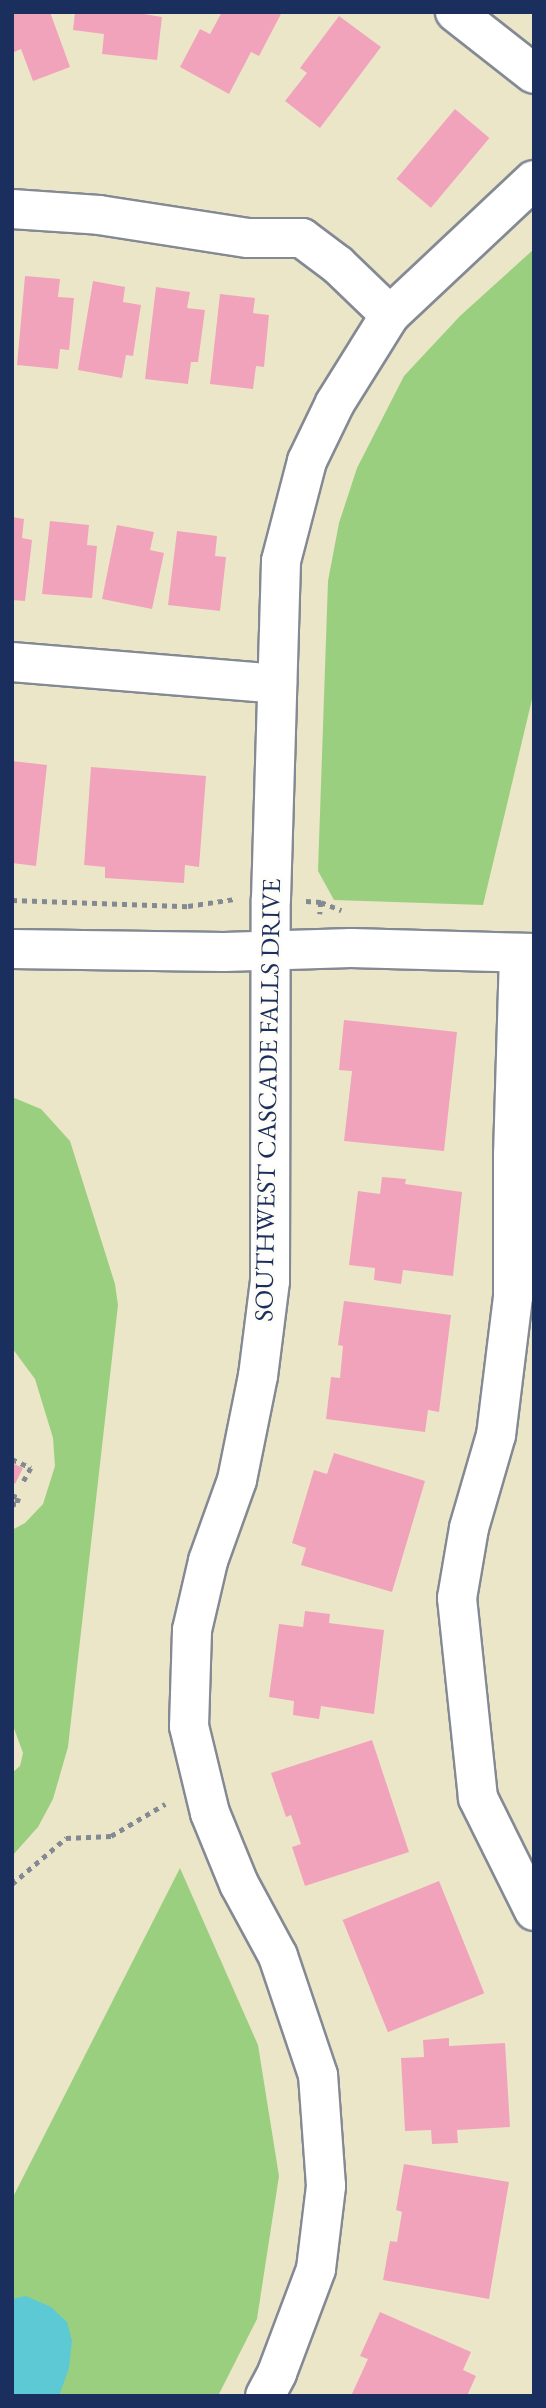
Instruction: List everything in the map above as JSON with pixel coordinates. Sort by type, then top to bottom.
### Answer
[{"type":"street","points":[[455,12],[534,74]]},
{"type":"street","name":"SOUTHWEST CASCADE FALLS DRIVE","points":[[265,2396],[316,2269],[326,2186],[318,2075],[278,1956],[239,1884],[210,1813],[189,1726],[192,1630],[208,1561],[237,1480],[258,1376],[270,1281],[271,900],[281,561],[307,461],[335,403],[390,316],[534,180]]},
{"type":"street","points":[[12,209],[99,215],[248,237],[302,238],[338,265],[390,316]]},
{"type":"street","points":[[12,662],[277,684]]},
{"type":"street","points":[[12,948],[229,951],[351,948],[526,954],[513,1154],[513,1297],[496,1435],[469,1528],[457,1598],[478,1798],[534,1911]]},
{"type":"path","points":[[12,900],[188,906],[227,899],[321,902],[317,950]]},
{"type":"path","points":[[12,1459],[31,1468],[22,1484]]},
{"type":"path","points":[[12,1495],[19,1498],[16,1506],[12,1504]]},
{"type":"path","points":[[12,1884],[66,1838],[111,1836],[165,1804]]},
{"type":"green space","points":[[534,249],[534,691],[483,905],[334,900],[318,871],[328,581],[339,523],[357,468],[404,376],[460,316]]},
{"type":"green space","points":[[12,1097],[41,1109],[70,1141],[115,1284],[118,1305],[68,1747],[53,1799],[38,1827],[12,1856],[12,1773],[20,1766],[23,1753],[12,1723],[12,1530],[25,1523],[43,1504],[55,1466],[53,1438],[35,1379],[12,1348]]},
{"type":"green space","points":[[180,1868],[258,2045],[279,2176],[257,2319],[218,2396],[12,2396],[12,2199]]},
{"type":"water","points":[[26,2296],[51,2307],[67,2322],[72,2341],[69,2368],[59,2396],[12,2396],[12,2299]]},
{"type":"building","points":[[12,12],[50,12],[70,67],[33,81],[21,49],[12,53]]},
{"type":"building","points":[[75,12],[132,12],[162,17],[157,60],[102,54],[104,34],[73,30]]},
{"type":"building","points":[[222,12],[282,12],[259,56],[251,52],[229,94],[180,67],[200,29],[210,34]]},
{"type":"building","points":[[339,16],[381,47],[320,128],[285,101],[307,73],[300,68]]},
{"type":"building","points":[[455,109],[489,138],[431,208],[397,179]]},
{"type":"building","points":[[25,276],[60,279],[58,297],[74,298],[69,350],[60,349],[58,369],[17,365]]},
{"type":"building","points":[[93,281],[125,287],[123,302],[141,305],[133,356],[126,355],[122,378],[78,370]]},
{"type":"building","points":[[156,287],[190,292],[187,308],[205,310],[198,362],[191,362],[188,384],[145,379]]},
{"type":"building","points":[[220,294],[255,298],[253,313],[269,315],[264,367],[256,366],[253,389],[210,384]]},
{"type":"building","points":[[12,517],[24,519],[22,538],[32,540],[25,601],[12,600]]},
{"type":"building","points":[[50,521],[89,525],[87,545],[97,546],[92,598],[42,594]]},
{"type":"building","points":[[117,525],[154,532],[150,550],[164,553],[152,609],[102,599]]},
{"type":"building","points":[[177,531],[217,536],[215,556],[226,557],[220,611],[168,605]]},
{"type":"building","points":[[12,761],[47,765],[36,866],[12,863]]},
{"type":"building","points":[[91,767],[206,776],[199,867],[185,865],[184,883],[105,878],[105,867],[84,865]]},
{"type":"building","points":[[344,1020],[457,1032],[444,1151],[344,1141],[352,1071],[339,1070]]},
{"type":"building","points":[[382,1177],[406,1179],[405,1184],[462,1192],[453,1276],[403,1270],[401,1284],[374,1280],[375,1268],[349,1265],[358,1191],[380,1194]]},
{"type":"building","points":[[344,1301],[451,1315],[439,1412],[428,1410],[425,1432],[326,1419],[331,1377],[340,1378],[343,1346],[338,1345]]},
{"type":"building","points":[[334,1453],[425,1481],[392,1592],[301,1565],[306,1548],[292,1543],[314,1470],[327,1474]]},
{"type":"building","points":[[12,1463],[23,1468],[15,1484],[12,1482]]},
{"type":"building","points":[[305,1611],[330,1614],[329,1623],[384,1630],[374,1714],[321,1706],[319,1719],[293,1715],[294,1701],[269,1697],[279,1624],[303,1627]]},
{"type":"building","points":[[372,1740],[409,1852],[305,1886],[292,1847],[301,1844],[291,1815],[286,1817],[271,1773]]},
{"type":"building","points":[[439,1881],[484,1993],[388,2032],[343,1920]]},
{"type":"building","points":[[449,2038],[449,2046],[505,2043],[510,2127],[457,2130],[458,2143],[432,2144],[431,2130],[405,2131],[401,2058],[424,2057],[423,2040]]},
{"type":"building","points":[[404,2164],[509,2182],[489,2299],[383,2280],[390,2241],[397,2242],[402,2212],[396,2210]]},
{"type":"building","points":[[380,2312],[471,2352],[463,2370],[476,2376],[467,2396],[351,2396],[368,2359],[360,2356]]}]
